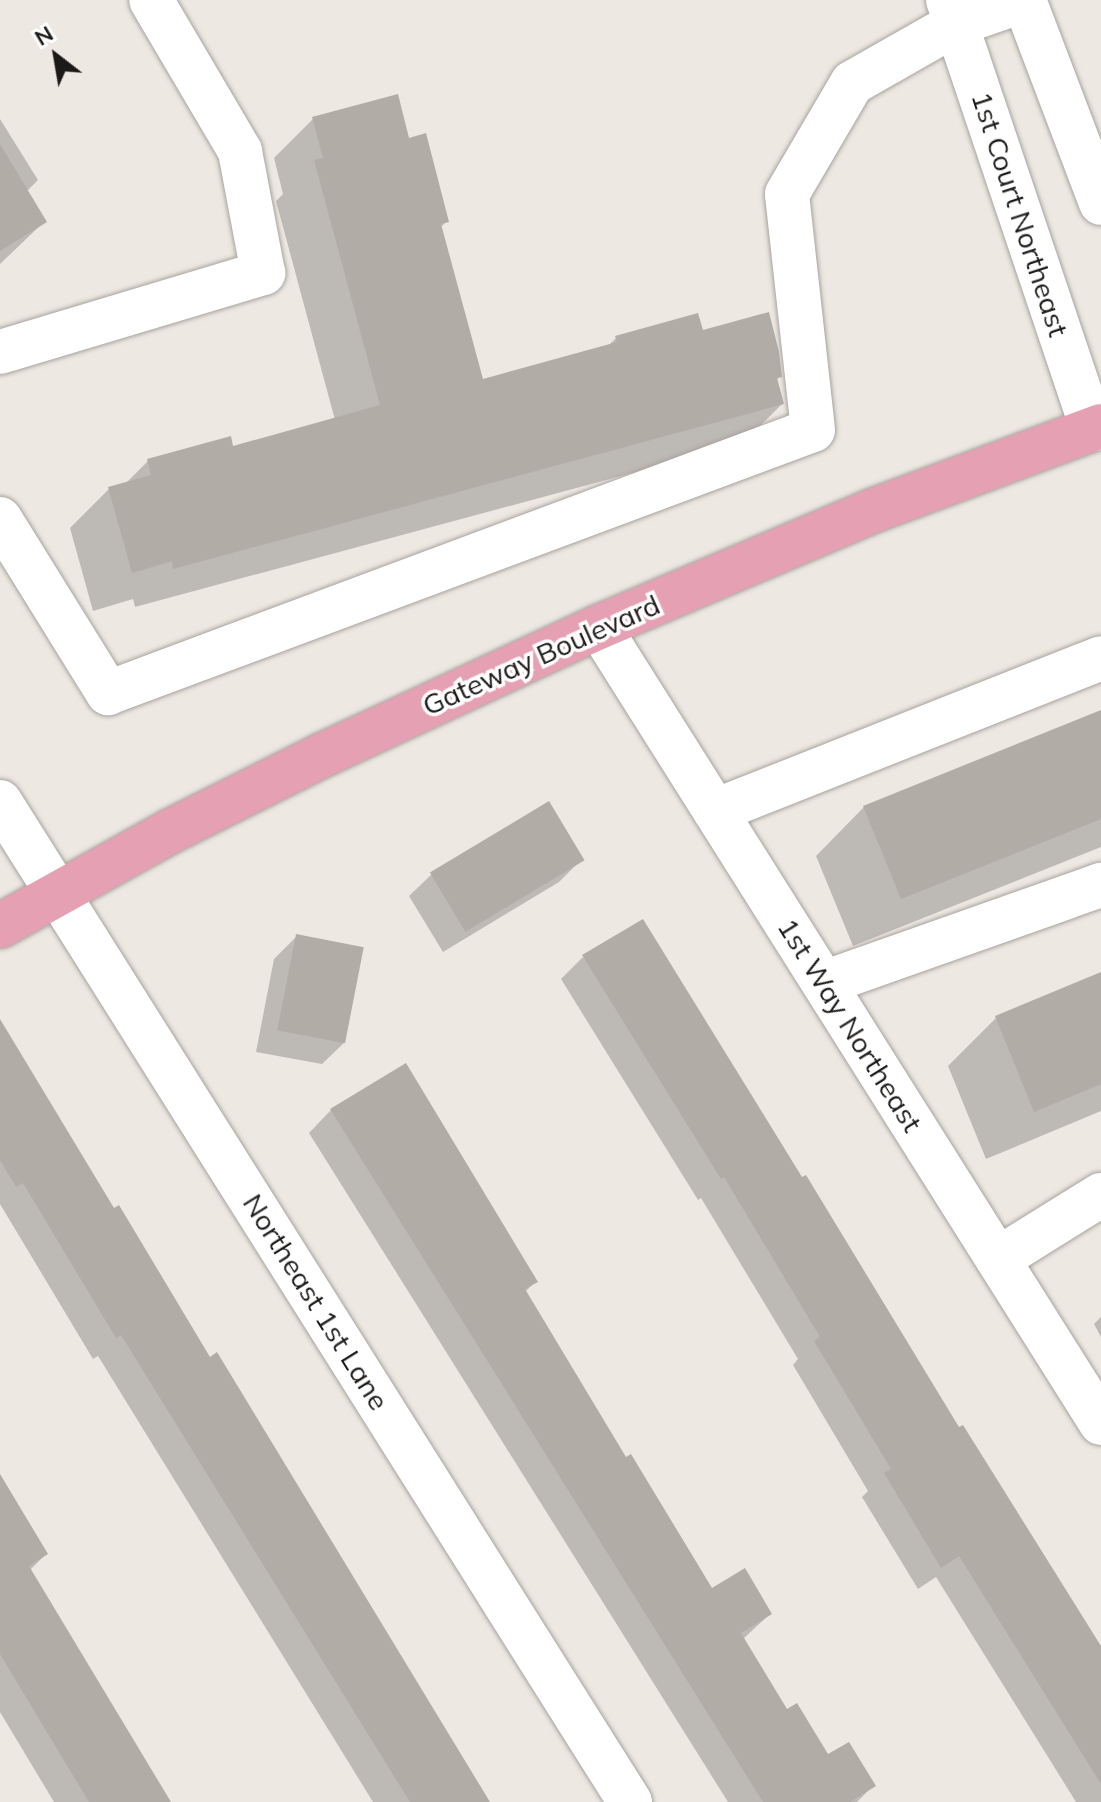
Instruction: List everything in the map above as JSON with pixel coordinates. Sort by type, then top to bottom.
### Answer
[{"type":"main road","name":"Gateway Boulevard","points":[[0,926],[57,892],[325,754],[599,627],[875,510],[1097,427]]},
{"type":"street","points":[[0,352],[263,273],[240,151],[151,0]]},
{"type":"street","points":[[0,519],[108,693],[813,430],[787,194],[852,83],[952,12],[1024,0],[1101,203]]},
{"type":"street","name":"1st Court Northeast","points":[[952,12],[1097,427]]},
{"type":"street","name":"1st Way Northeast","points":[[599,627],[1101,1423]]},
{"type":"street","points":[[715,811],[1101,658]]},
{"type":"street","name":"Northeast 1st Lane","points":[[0,802],[630,1802]]},
{"type":"street","points":[[824,983],[1101,885]]},
{"type":"street","points":[[998,1259],[1101,1195]]},
{"type":"building","points":[[398,94],[409,138],[426,133],[449,222],[441,224],[483,379],[617,342],[615,336],[698,313],[703,330],[769,312],[779,352],[782,377],[777,378],[784,404],[173,569],[172,561],[132,573],[108,487],[151,475],[147,459],[231,436],[233,446],[380,405],[314,160],[323,158],[312,117]]},
{"type":"building","points":[[0,144],[47,222],[0,251]]},
{"type":"building","points":[[1101,710],[1101,819],[901,899],[863,806]]},
{"type":"building","points":[[549,801],[585,860],[465,932],[430,873]]},
{"type":"building","points":[[643,919],[802,1177],[806,1175],[959,1427],[963,1425],[1101,1646],[1101,1784],[959,1556],[941,1568],[884,1473],[891,1469],[814,1341],[820,1337],[724,1177],[721,1179],[582,955]]},
{"type":"building","points":[[296,934],[364,947],[345,1043],[277,1030]]},
{"type":"building","points":[[1101,972],[1101,1084],[1034,1112],[995,1016]]},
{"type":"building","points":[[0,1019],[114,1208],[119,1205],[210,1357],[217,1352],[490,1802],[410,1802],[121,1335],[116,1338],[23,1183],[16,1187],[0,1160]]},
{"type":"building","points":[[406,1063],[538,1282],[525,1289],[626,1457],[631,1454],[712,1588],[745,1568],[772,1614],[741,1633],[787,1709],[797,1703],[828,1754],[849,1742],[876,1786],[850,1802],[763,1802],[330,1109]]},
{"type":"building","points":[[0,1474],[48,1554],[29,1566],[171,1802],[89,1802],[0,1654]]}]
